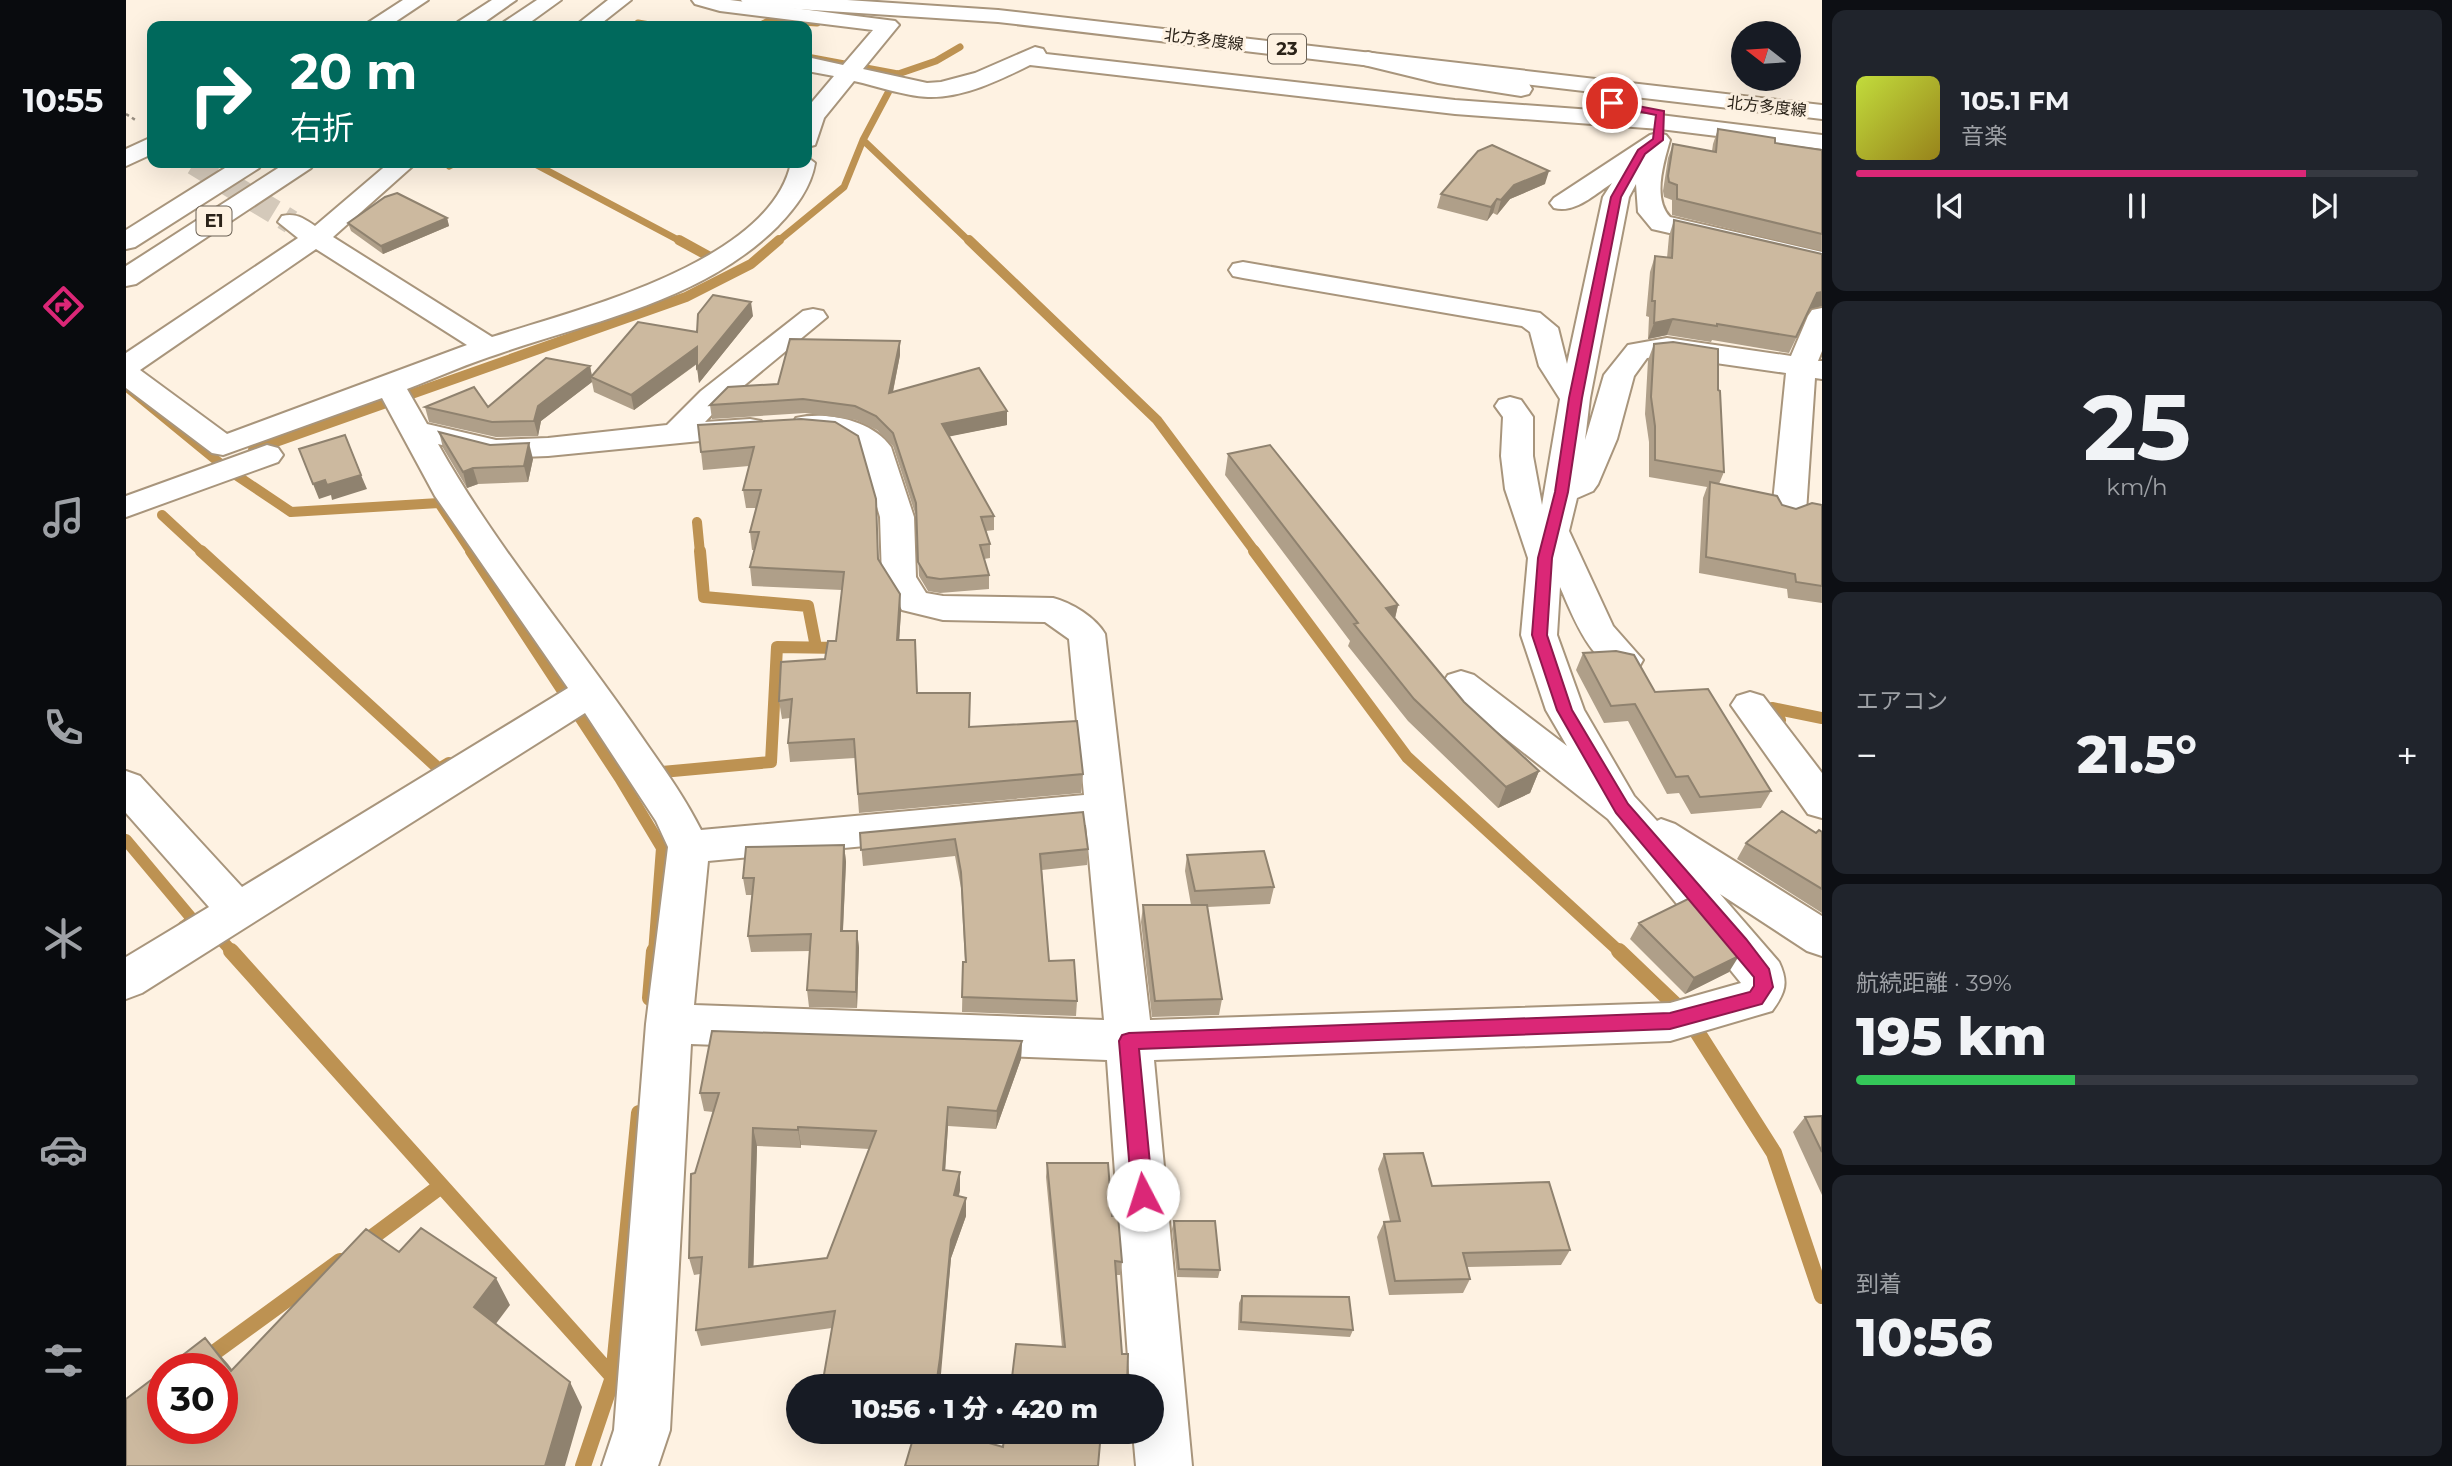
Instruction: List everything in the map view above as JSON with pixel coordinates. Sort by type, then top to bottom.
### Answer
[{"type":"main road","points":[[382,21],[418,0]]},
{"type":"main road","points":[[473,21],[506,0]]},
{"type":"main road","points":[[519,21],[551,0]]},
{"type":"main road","points":[[592,21],[621,0]]},
{"type":"main road","points":[[702,0],[720,5],[888,25],[846,72],[812,117]]},
{"type":"main road","name":"北方多度線","points":[[751,0],[998,16],[1822,112]]},
{"type":"main road","points":[[812,65],[927,90],[961,86],[1031,56],[1655,132],[1822,142]]},
{"type":"main road","points":[[1357,57],[1655,132],[1822,124]]},
{"type":"main road","points":[[1563,203],[1617,165],[1655,132]]},
{"type":"main road","points":[[1655,132],[1648,183],[1650,212],[1661,223],[1822,260]]},
{"type":"main road","points":[[669,1024],[1129,1041],[1670,1021],[1756,998],[1763,987],[1763,975],[1622,808],[1565,710],[1539,635],[1548,543],[1562,492],[1575,398],[1616,197],[1655,132]]},
{"type":"main road","points":[[126,159],[147,147]]},
{"type":"main road","name":"E1","points":[[126,241],[242,168]]},
{"type":"main road","name":"E1","points":[[126,278],[294,168]]},
{"type":"main road","points":[[126,366],[317,237],[398,168]]},
{"type":"main road","points":[[367,195],[401,182],[421,168]]},
{"type":"main road","points":[[126,507],[402,408],[489,348],[651,294],[693,276],[739,248],[765,227],[793,193],[801,168]]},
{"type":"main road","points":[[291,222],[489,348]]},
{"type":"main road","points":[[1243,270],[1530,318],[1544,328],[1548,357],[1563,385],[1575,398]]},
{"type":"main road","points":[[1789,512],[1822,316]]},
{"type":"main road","points":[[676,433],[712,397],[813,317]]},
{"type":"main road","points":[[1562,492],[1582,484],[1601,439],[1619,374],[1638,351],[1667,347],[1812,368]]},
{"type":"main road","points":[[126,374],[223,446],[402,408],[444,435],[495,449],[548,447],[676,433],[803,425],[845,428],[875,447],[897,517],[899,577],[914,602],[943,608],[1053,610],[1087,634],[1129,1041],[1164,1466]]},
{"type":"main road","points":[[1510,406],[1518,416],[1515,453],[1524,505],[1598,632],[1625,660]]},
{"type":"main road","points":[[402,408],[450,496],[590,692],[673,814],[689,847],[669,1024],[642,1430],[630,1466]]},
{"type":"main road","points":[[1461,684],[1622,808],[1822,938]]},
{"type":"main road","points":[[126,980],[590,692]]},
{"type":"main road","points":[[1750,705],[1822,803]]},
{"type":"main road","points":[[126,786],[237,910]]},
{"type":"main road","points":[[689,847],[1107,808]]},
{"type":"building","points":[[1718,129],[1775,138],[1775,143],[1822,150],[1822,234],[1677,199],[1677,185],[1669,182],[1668,176],[1673,144],[1716,152]]},
{"type":"building","points":[[1492,145],[1549,171],[1514,185],[1491,207],[1441,194],[1478,151]]},
{"type":"building","points":[[397,193],[447,218],[381,246],[348,223],[385,197]]},
{"type":"building","points":[[1674,220],[1822,254],[1822,292],[1817,293],[1796,337],[1673,319],[1654,323],[1655,301],[1652,301],[1655,256],[1672,258]]},
{"type":"building","points":[[713,295],[751,302],[697,368],[697,347],[631,395],[591,377],[638,322],[697,332],[698,314]]},
{"type":"building","points":[[790,339],[900,341],[889,393],[979,368],[1007,411],[942,424],[994,516],[981,517],[990,544],[980,545],[989,575],[940,579],[927,577],[918,562],[916,503],[893,433],[876,416],[855,406],[803,399],[710,405],[728,387],[778,384]]},
{"type":"building","points":[[1673,342],[1718,349],[1724,472],[1655,460],[1655,426],[1651,397],[1654,344]]},
{"type":"building","points":[[546,358],[590,366],[538,406],[534,421],[492,422],[425,407],[474,387],[488,407]]},
{"type":"building","points":[[801,419],[835,422],[858,436],[876,499],[878,559],[900,594],[897,640],[915,640],[917,693],[970,693],[969,727],[1077,721],[1083,774],[858,794],[854,739],[788,743],[792,699],[779,701],[781,662],[825,659],[828,641],[836,641],[844,572],[750,567],[759,532],[750,532],[761,490],[743,490],[754,447],[701,452],[698,425]]},
{"type":"building","points":[[439,432],[490,445],[529,443],[524,466],[473,468],[463,472]]},
{"type":"building","points":[[345,435],[361,475],[327,485],[325,480],[313,484],[299,449]]},
{"type":"building","points":[[1270,445],[1398,605],[1386,608],[1464,702],[1539,771],[1506,787],[1414,699],[1354,624],[1358,623],[1228,454]]},
{"type":"building","points":[[1710,482],[1777,496],[1782,505],[1796,509],[1812,503],[1822,505],[1822,586],[1796,582],[1795,574],[1706,557]]},
{"type":"building","points":[[1616,651],[1634,655],[1655,692],[1708,689],[1771,791],[1700,797],[1688,776],[1676,777],[1635,704],[1611,706],[1583,653]]},
{"type":"building","points":[[1782,811],[1816,833],[1819,830],[1822,832],[1822,889],[1746,843]]},
{"type":"building","points":[[1083,812],[1088,849],[1040,854],[1049,961],[1074,960],[1077,1001],[962,997],[963,962],[966,962],[961,872],[955,839],[861,850],[860,833]]},
{"type":"building","points":[[844,845],[841,931],[857,931],[856,992],[807,990],[811,934],[748,936],[754,878],[743,878],[746,847]]},
{"type":"building","points":[[1264,851],[1274,887],[1195,891],[1187,855]]},
{"type":"building","points":[[1690,898],[1739,956],[1694,978],[1639,923]]},
{"type":"building","points":[[1143,905],[1207,905],[1222,999],[1155,1001]]},
{"type":"building","points":[[712,1031],[1022,1041],[997,1111],[948,1107],[943,1170],[960,1172],[954,1195],[966,1198],[951,1240],[938,1374],[824,1374],[835,1311],[696,1330],[702,1257],[689,1258],[691,1174],[695,1173],[719,1093],[700,1093]],"holes":[[[753,1128],[876,1131],[827,1258],[749,1267]]]},
{"type":"building","points":[[1822,1116],[1822,1152],[1805,1117]]},
{"type":"building","points":[[1423,1153],[1432,1186],[1549,1182],[1570,1250],[1463,1253],[1470,1279],[1395,1281],[1384,1222],[1400,1221],[1384,1154]]},
{"type":"building","points":[[1047,1163],[1108,1163],[1112,1216],[1118,1216],[1122,1262],[1115,1261],[1122,1354],[1128,1354],[1127,1374],[1012,1374],[1016,1344],[1065,1347]]},
{"type":"building","points":[[1174,1221],[1215,1221],[1220,1270],[1179,1269]]},
{"type":"building","points":[[421,1228],[496,1278],[474,1307],[570,1382],[545,1466],[126,1466],[126,1399],[147,1383],[147,1444],[238,1444],[238,1364],[366,1229],[399,1252]]},
{"type":"building","points":[[1242,1296],[1349,1297],[1353,1330],[1241,1322]]},
{"type":"building","points":[[205,1338],[217,1353],[186,1353]]},
{"type":"building","points":[[911,1444],[992,1444],[1003,1447],[1003,1444],[1100,1444],[1098,1466],[905,1466]]},
{"type":"waterway","points":[[768,21],[786,21]]},
{"type":"waterway","points":[[812,23],[817,23]]},
{"type":"waterway","points":[[898,74],[936,61],[960,47]]},
{"type":"waterway","points":[[812,58],[898,74]]},
{"type":"waterway","points":[[863,140],[898,74]]},
{"type":"waterway","points":[[777,242],[844,187],[863,140]]},
{"type":"waterway","points":[[863,140],[970,242]]},
{"type":"waterway","points":[[542,168],[682,242]]},
{"type":"waterway","points":[[679,240],[721,263]]},
{"type":"waterway","points":[[253,450],[686,297],[751,264],[779,240]]},
{"type":"waterway","points":[[969,240],[1157,420],[1256,553]]},
{"type":"waterway","points":[[126,386],[227,469],[291,512],[439,503],[472,553]]},
{"type":"waterway","points":[[162,515],[203,553]]},
{"type":"waterway","points":[[697,522],[700,553]]},
{"type":"waterway","points":[[201,551],[439,769],[449,763]]},
{"type":"waterway","points":[[471,551],[620,778],[662,848],[654,953]]},
{"type":"waterway","points":[[700,551],[704,597],[808,606],[816,647]]},
{"type":"waterway","points":[[1254,551],[1407,757],[1621,953]]},
{"type":"waterway","points":[[651,773],[771,762],[777,647],[842,648]]},
{"type":"waterway","points":[[1780,720],[1772,708],[1822,718]]},
{"type":"waterway","points":[[126,840],[193,920],[183,927]]},
{"type":"waterway","points":[[218,936],[233,953]]},
{"type":"waterway","points":[[231,951],[613,1377]]},
{"type":"waterway","points":[[650,998],[654,951]]},
{"type":"waterway","points":[[1619,951],[1687,1016],[1774,1153],[1822,1296]]},
{"type":"waterway","points":[[613,1377],[639,1113]]},
{"type":"waterway","points":[[363,1244],[441,1186]]},
{"type":"waterway","points":[[214,1353],[340,1261]]},
{"type":"waterway","points":[[583,1466],[613,1377]]},
{"type":"tunnel","points":[[202,168],[291,222]]},
{"type":"route","points":[[1143,1195],[1129,1041],[1670,1021],[1756,998],[1763,987],[1763,975],[1739,944],[1622,808],[1565,710],[1539,635],[1545,558],[1562,492],[1575,398],[1616,197],[1641,152],[1658,140],[1661,113],[1612,103]]}]
